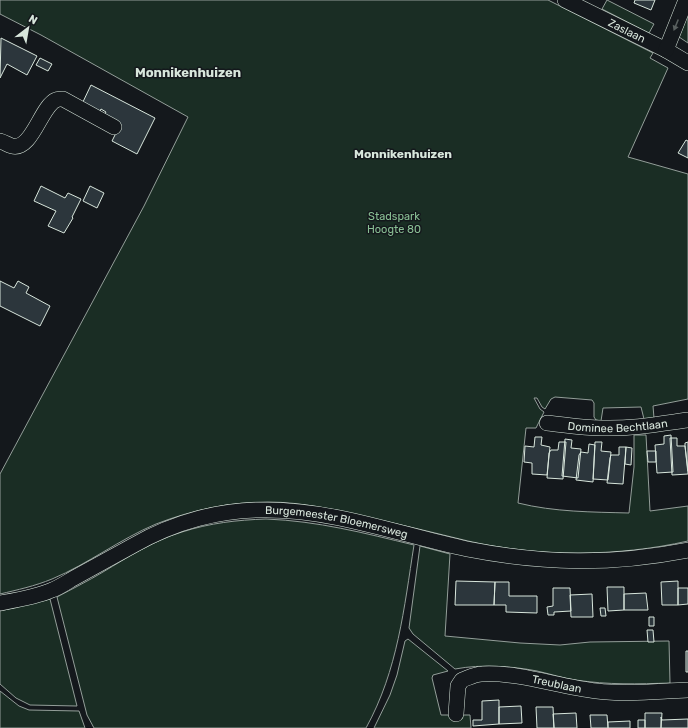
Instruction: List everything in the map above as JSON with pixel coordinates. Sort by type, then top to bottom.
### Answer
[{"type":"street","name":"Zaslaan","points":[[565,0],[666,50],[688,63]]},
{"type":"street","points":[[666,50],[686,0]]},
{"type":"street","points":[[0,140],[12,146],[20,146],[27,139],[51,104],[57,100],[63,100],[114,127]]},
{"type":"street","name":"Dominee Bechtlaan","points":[[547,423],[579,427],[623,428],[646,427],[688,420]]},
{"type":"street","name":"Burgemeester Bloemersweg","points":[[0,603],[52,590],[136,543],[179,524],[204,517],[235,512],[267,510],[314,514],[346,520],[467,549],[516,557],[588,562],[646,557],[688,550]]},
{"type":"street","name":"Treublaan","points":[[456,714],[458,686],[462,680],[481,674],[534,679],[598,691],[634,692],[688,690]]},
{"type":"green space","name":"Stadspark Hoogte 80","points":[[0,0],[548,0],[653,53],[650,58],[668,68],[628,157],[688,174],[688,399],[653,406],[654,418],[644,419],[641,407],[603,408],[601,421],[596,420],[594,417],[594,403],[592,400],[555,397],[551,399],[545,409],[542,407],[537,398],[534,398],[540,409],[544,412],[536,428],[526,428],[518,503],[559,510],[629,513],[634,467],[634,435],[646,435],[650,511],[688,506],[688,541],[634,550],[606,552],[578,553],[522,550],[468,541],[395,523],[319,507],[281,502],[239,503],[197,511],[156,524],[52,579],[33,586],[0,594],[0,474],[144,206],[188,117],[41,35],[0,14]]},
{"type":"green space","points":[[607,0],[654,24],[649,33],[602,9]]},
{"type":"green space","points":[[688,14],[688,43],[679,37]]},
{"type":"green space","points":[[266,519],[322,525],[414,545],[403,615],[393,661],[386,684],[366,728],[94,728],[87,715],[57,597],[92,579],[141,550],[171,536],[213,524]]},
{"type":"green space","points":[[420,546],[450,554],[445,636],[560,645],[590,642],[669,641],[670,683],[623,684],[588,682],[537,671],[507,667],[476,666],[455,669],[413,634],[409,628]]},
{"type":"green space","points":[[50,599],[77,706],[30,705],[16,698],[0,684],[0,611]]},
{"type":"green space","points":[[408,639],[448,671],[433,675],[432,678],[441,715],[470,715],[471,728],[374,728],[390,695],[397,675],[405,641]]},
{"type":"green space","points":[[0,691],[19,706],[29,710],[79,711],[85,728],[0,728]]},
{"type":"building","points":[[635,0],[655,0],[651,10],[634,3]]},
{"type":"building","points":[[1,38],[37,56],[27,75],[7,64],[0,78]]},
{"type":"building","points":[[40,58],[52,64],[48,71],[36,65]]},
{"type":"building","points":[[91,85],[155,118],[137,154],[112,141],[120,125],[103,117],[106,112],[101,109],[98,115],[81,106]]},
{"type":"building","points":[[686,140],[688,141],[688,158],[678,153]]},
{"type":"building","points":[[41,186],[65,198],[68,193],[81,199],[72,217],[73,218],[64,233],[48,226],[56,211],[34,201]]},
{"type":"building","points":[[90,186],[104,193],[97,208],[83,201]]},
{"type":"building","points":[[0,281],[14,288],[18,281],[29,287],[26,293],[50,306],[40,326],[0,306]]},
{"type":"building","points":[[671,435],[673,472],[657,473],[655,445],[664,444],[664,436]]},
{"type":"building","points":[[535,437],[542,437],[541,445],[550,447],[547,475],[532,474],[532,463],[524,462],[525,446],[534,447]]},
{"type":"building","points":[[670,438],[677,438],[677,446],[685,446],[688,474],[672,475]]},
{"type":"building","points":[[565,439],[572,440],[571,448],[581,449],[578,478],[562,476]]},
{"type":"building","points":[[559,442],[566,442],[563,479],[547,478],[549,453],[551,450],[558,450]]},
{"type":"building","points":[[595,442],[602,442],[601,451],[611,452],[608,480],[593,479]]},
{"type":"building","points":[[688,442],[688,471],[685,443]]},
{"type":"building","points":[[589,444],[595,445],[593,482],[576,480],[579,455],[581,452],[588,453]]},
{"type":"building","points":[[619,447],[626,447],[623,484],[607,483],[611,455],[619,455]]},
{"type":"building","points":[[626,447],[632,448],[631,465],[625,464]]},
{"type":"building","points":[[647,451],[656,451],[656,462],[648,462]]},
{"type":"building","points":[[456,581],[495,582],[494,605],[455,605]]},
{"type":"building","points":[[678,581],[678,605],[662,605],[661,582]]},
{"type":"building","points":[[495,582],[509,582],[509,596],[537,596],[537,613],[506,612],[506,605],[494,605]]},
{"type":"building","points":[[607,587],[624,587],[624,610],[608,611]]},
{"type":"building","points":[[553,588],[570,588],[571,611],[554,612],[554,615],[548,615],[547,607],[553,606]]},
{"type":"building","points":[[678,588],[688,588],[688,604],[678,605]]},
{"type":"building","points":[[646,593],[648,610],[624,610],[624,594]]},
{"type":"building","points":[[592,594],[593,617],[571,617],[570,595]]},
{"type":"building","points":[[600,608],[605,608],[606,616],[601,616]]},
{"type":"building","points":[[649,617],[654,617],[654,626],[649,626]]},
{"type":"building","points":[[647,630],[653,630],[654,642],[648,642]]},
{"type":"building","points":[[686,651],[688,651],[688,672],[686,672]]},
{"type":"building","points":[[499,700],[499,724],[473,726],[473,720],[482,720],[482,701]]},
{"type":"building","points":[[521,706],[522,723],[499,724],[499,707]]},
{"type":"building","points":[[536,707],[553,707],[554,728],[537,728]]},
{"type":"building","points":[[576,713],[577,728],[554,728],[553,714]]},
{"type":"building","points":[[645,713],[662,713],[661,728],[645,728]]},
{"type":"building","points":[[590,715],[607,715],[608,728],[591,728]]},
{"type":"building","points":[[661,717],[662,720],[688,719],[688,728],[661,728]]},
{"type":"building","points":[[638,720],[645,720],[645,728],[638,728]]},
{"type":"building","points":[[630,721],[630,728],[608,728],[608,722]]},
{"type":"district","name":"Monnikenhuizen","points":[[188,72]]},
{"type":"district","name":"Monnikenhuizen","points":[[403,154]]}]
